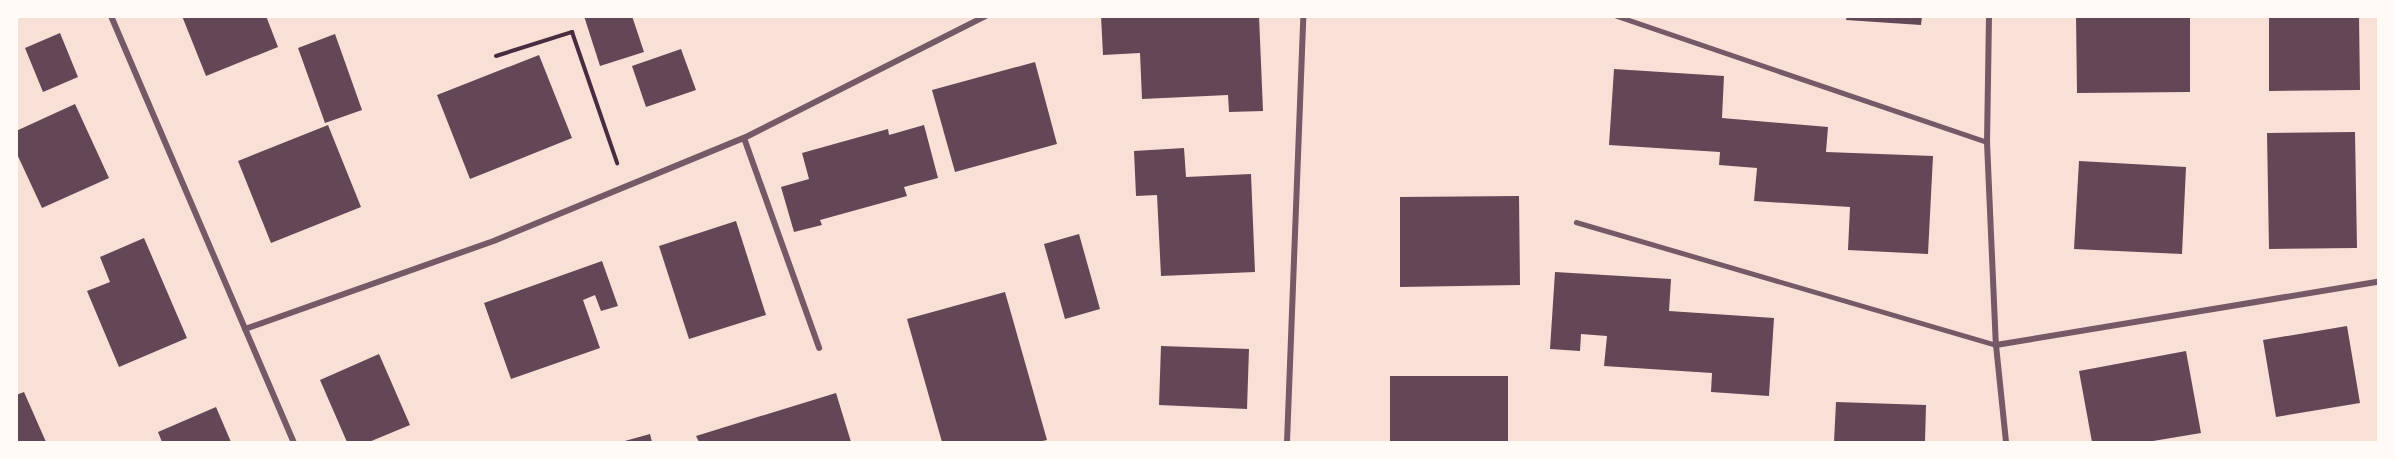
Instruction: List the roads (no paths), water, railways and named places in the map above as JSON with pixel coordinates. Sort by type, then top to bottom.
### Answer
[{"type":"street","points":[[111,16],[294,442]]},
{"type":"street","points":[[245,329],[496,240],[744,138],[986,16]]},
{"type":"street","points":[[1287,442],[1302,16]]},
{"type":"street","points":[[1989,16],[1987,142],[1996,345],[2006,442]]},
{"type":"street","points":[[744,138],[819,348]]},
{"type":"street","points":[[1996,345],[2379,282]]},
{"type":"lane","points":[[1617,16],[1987,142]]},
{"type":"lane","points":[[1576,222],[1996,345]]}]
